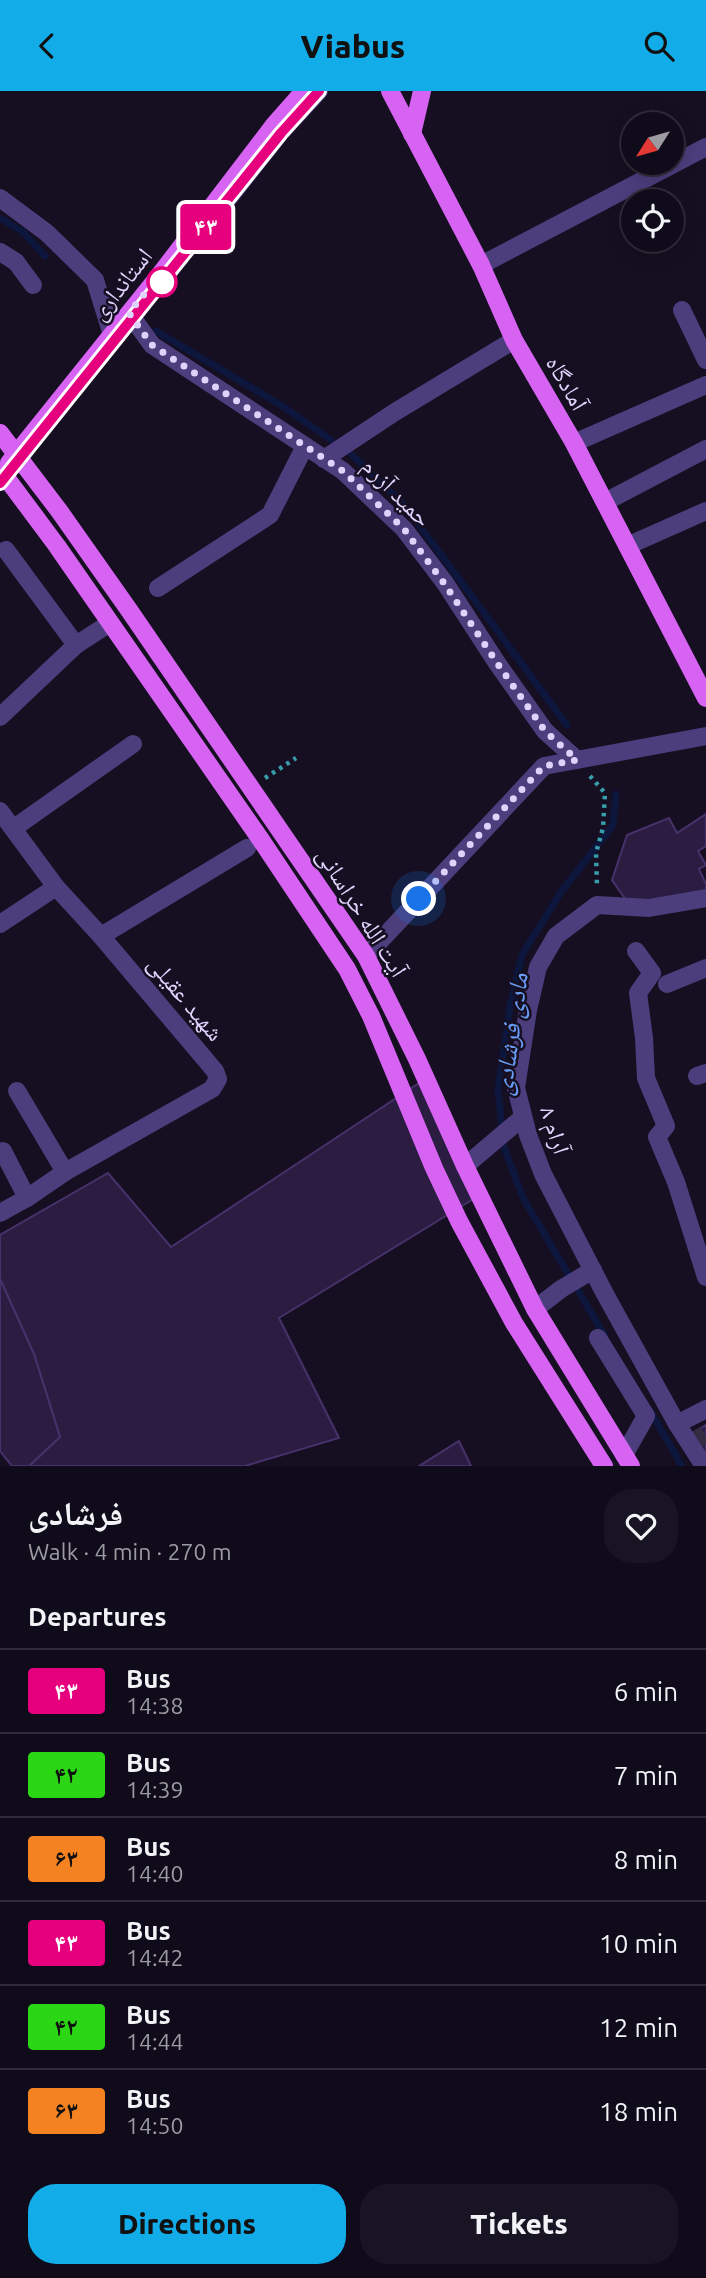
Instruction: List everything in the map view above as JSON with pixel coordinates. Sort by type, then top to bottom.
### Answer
[{"type":"main road","points":[[274,125],[285,91]]},
{"type":"main road","name":"استانداری","points":[[0,475],[21,454],[274,125],[304,91]]},
{"type":"main road","name":"آمادگاه","points":[[390,91],[481,265],[514,340],[574,443],[706,698]]},
{"type":"main road","points":[[412,134],[422,91]]},
{"type":"main road","name":"آیت الله خراسانی","points":[[0,433],[21,454],[366,956],[418,1059],[465,1166],[535,1309],[628,1460]]},
{"type":"main road","name":"آیت الله خراسانی","points":[[0,475],[57,546],[254,844],[347,969],[371,1016],[459,1221],[514,1323],[604,1466]]},
{"type":"main road","points":[[254,844],[280,828]]},
{"type":"street","points":[[21,454],[281,133],[319,91]]},
{"type":"street","points":[[481,265],[706,147]]},
{"type":"street","points":[[0,198],[47,233],[95,279],[112,335]]},
{"type":"street","points":[[0,252],[16,263],[33,285]]},
{"type":"street","points":[[682,310],[706,360]]},
{"type":"street","name":"حمید آزرم","points":[[129,313],[152,345],[343,471],[404,529],[545,731],[577,760]]},
{"type":"street","points":[[324,459],[395,412],[514,340]]},
{"type":"street","points":[[574,443],[706,384]]},
{"type":"street","points":[[159,588],[270,515],[305,446]]},
{"type":"street","points":[[604,502],[706,449]]},
{"type":"street","points":[[627,546],[706,511]]},
{"type":"street","points":[[6,550],[76,645]]},
{"type":"street","points":[[0,717],[76,645],[110,623]]},
{"type":"street","points":[[366,956],[544,766],[706,736]]},
{"type":"street","points":[[14,828],[133,744]]},
{"type":"street","name":"شهید عقیلی","points":[[0,811],[56,887],[102,936],[215,1071],[218,1079],[212,1089],[65,1172],[0,1213]]},
{"type":"street","points":[[102,936],[254,844]]},
{"type":"street","points":[[0,924],[56,887]]},
{"type":"street","points":[[597,905],[649,908],[706,898]]},
{"type":"street","name":"۸ آرام","points":[[597,905],[556,936],[538,967],[528,1010],[516,1088],[528,1135],[544,1174],[677,1424],[704,1466]]},
{"type":"street","points":[[636,951],[652,973],[638,993],[646,1078],[666,1126],[657,1137],[676,1182],[706,1277]]},
{"type":"street","points":[[667,984],[706,968]]},
{"type":"street","points":[[17,1091],[65,1172]]},
{"type":"street","points":[[465,1166],[523,1117]]},
{"type":"street","points":[[3,1151],[27,1198]]},
{"type":"street","points":[[535,1309],[593,1270]]},
{"type":"street","points":[[598,1338],[646,1416],[628,1460]]},
{"type":"street","points":[[677,1424],[706,1409]]},
{"type":"path","points":[[252,787],[296,758]]},
{"type":"path","points":[[577,760],[605,793],[603,830],[596,853],[597,905]]},
{"type":"building","points":[[706,814],[706,846],[698,851],[706,865],[699,869],[706,890],[644,905],[626,900],[612,880],[627,835],[669,818],[677,833]]},
{"type":"building","points":[[422,1081],[480,1195],[279,1318],[339,1438],[245,1466],[29,1466],[60,1437],[34,1354],[0,1279],[0,1235],[108,1173],[171,1247]]},
{"type":"building","points":[[0,1279],[34,1354],[60,1437],[29,1466],[12,1466],[0,1451]]},
{"type":"building","points":[[706,1425],[706,1455],[692,1433]]},
{"type":"building","points":[[459,1441],[471,1466],[419,1466]]},
{"type":"waterway","name":"مادی فرشادی","points":[[0,218],[23,232],[45,256]]},
{"type":"waterway","name":"مادی فرشادی","points":[[156,331],[284,407],[331,440]]},
{"type":"waterway","name":"مادی فرشادی","points":[[351,454],[405,506],[567,725]]},
{"type":"waterway","name":"مادی فرشادی","points":[[605,1336],[523,1198],[504,1147],[498,1090],[510,1007],[522,955],[561,892],[613,825],[616,794]]},
{"type":"waterway","name":"مادی فرشادی","points":[[651,1412],[682,1466]]},
{"type":"tunnel","points":[[690,1444],[706,1434]]},
{"type":"bus line","name":"۴۳","points":[[0,483],[281,133],[319,91]]},
{"type":"route","points":[[162,282],[155,281],[129,313],[152,345],[343,471],[404,529],[545,731],[577,760],[544,766],[419,899]]}]
